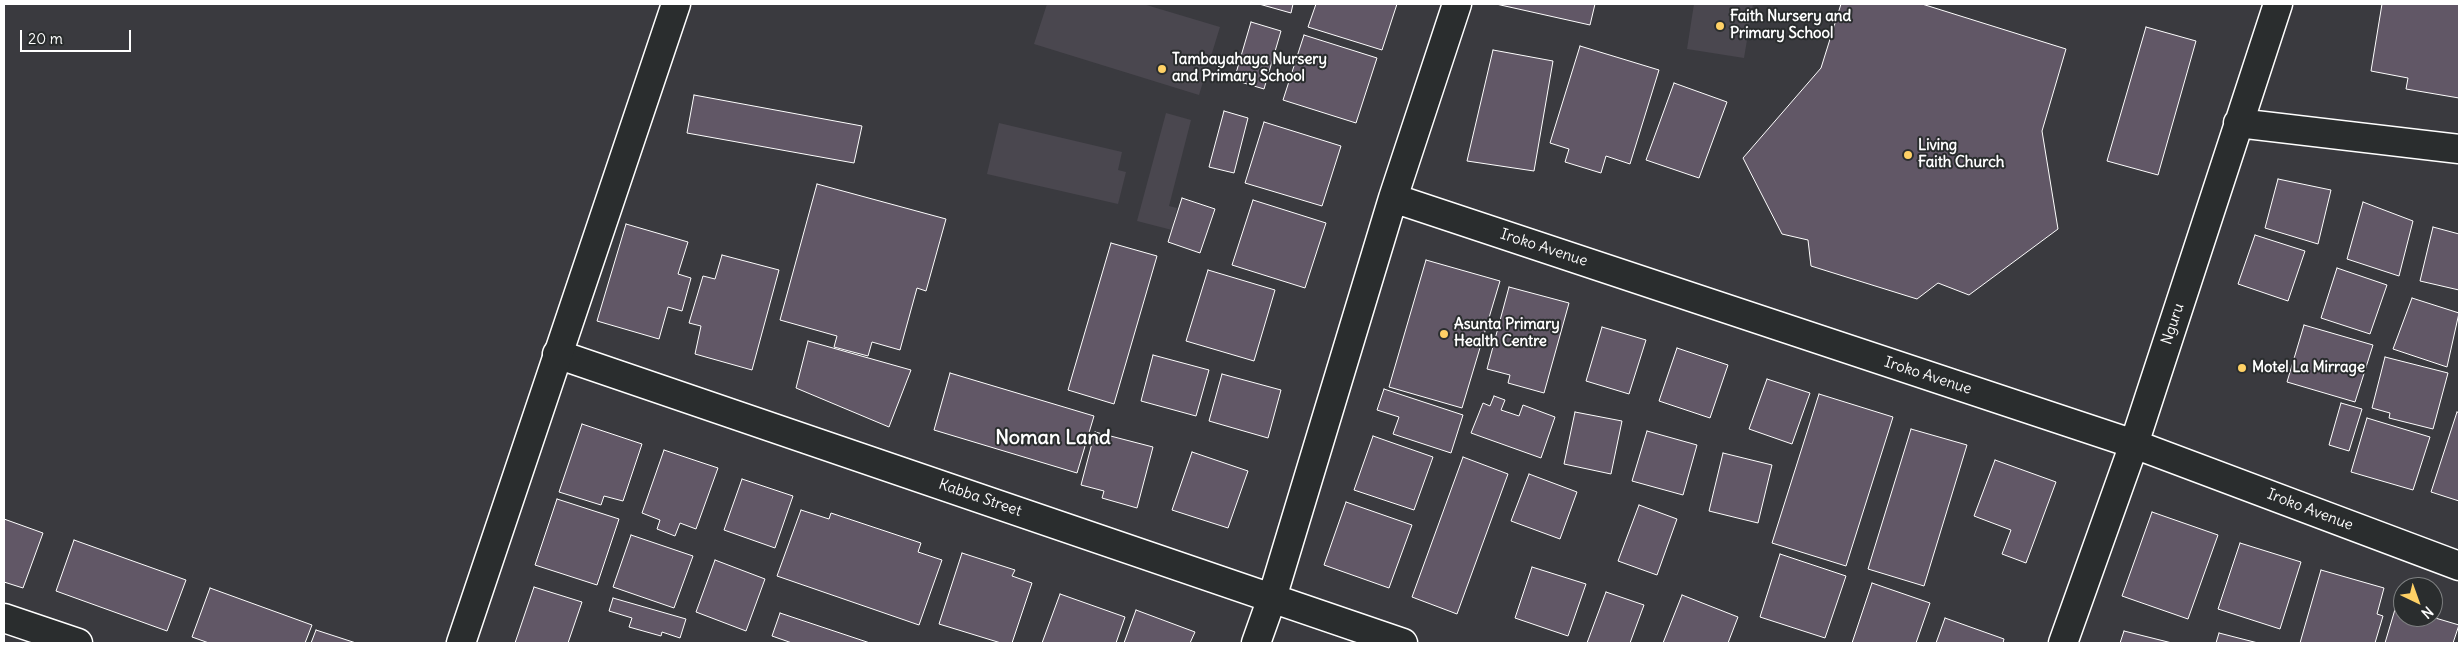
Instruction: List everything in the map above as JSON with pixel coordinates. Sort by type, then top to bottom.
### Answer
[{"type":"street","points":[[461,643],[556,354],[676,4]]},
{"type":"street","points":[[1256,643],[1272,598],[1392,198],[1457,4]]},
{"type":"street","name":"Nguru","points":[[2063,643],[2134,444],[2278,4]]},
{"type":"street","points":[[2238,123],[2459,149]]},
{"type":"street","name":"Iroko Avenue","points":[[1392,198],[2134,444],[2459,566]]},
{"type":"street","name":"Kabba Street","points":[[556,354],[1403,643]]},
{"type":"street","points":[[4,618],[78,643]]},
{"type":"shaded area","name":"Tambayahaya Nursery and Primary School","points":[[1047,4],[1143,4],[1220,27],[1199,95],[1034,44]]},
{"type":"shaded area","name":"Faith Nursery and Primary School","points":[[1694,4],[1753,4],[1744,58],[1687,49]]},
{"type":"shaded area","name":"Tambayahaya Nursery and Primary School","points":[[1166,113],[1191,120],[1169,206],[1177,208],[1172,230],[1137,221]]},
{"type":"shaded area","points":[[999,123],[1122,152],[1118,170],[1126,172],[1118,204],[987,174]]},
{"type":"building","points":[[1259,4],[1293,4],[1291,13]]},
{"type":"building","points":[[1316,4],[1397,4],[1382,50],[1308,27]]},
{"type":"building","points":[[1496,4],[1595,4],[1590,25]]},
{"type":"building","points":[[1841,4],[1922,4],[2066,49],[2042,131],[2058,229],[1969,295],[1938,283],[1917,299],[1811,266],[1808,240],[1782,234],[1743,158],[1821,68]]},
{"type":"building","points":[[2382,4],[2459,4],[2459,98],[2406,89],[2408,78],[2371,71]]},
{"type":"building","points":[[1251,22],[1281,31],[1264,89],[1234,80]]},
{"type":"building","points":[[2146,27],[2196,41],[2158,175],[2107,161]]},
{"type":"building","points":[[1304,35],[1377,58],[1356,123],[1283,100]]},
{"type":"building","points":[[1580,46],[1659,70],[1630,164],[1606,156],[1601,173],[1565,162],[1569,149],[1550,143]]},
{"type":"building","points":[[1493,50],[1553,61],[1534,171],[1467,161]]},
{"type":"building","points":[[1674,83],[1727,102],[1699,178],[1646,160]]},
{"type":"building","points":[[694,95],[862,126],[854,163],[687,133]]},
{"type":"building","points":[[1224,111],[1248,118],[1234,173],[1209,167]]},
{"type":"building","points":[[1264,122],[1341,146],[1322,206],[1245,183]]},
{"type":"building","points":[[2278,179],[2331,190],[2318,244],[2265,228]]},
{"type":"building","points":[[817,184],[946,219],[926,291],[917,288],[900,350],[872,342],[868,356],[834,347],[837,336],[780,320]]},
{"type":"building","points":[[1182,198],[1215,209],[1200,253],[1168,242]]},
{"type":"building","points":[[1253,200],[1326,223],[1305,288],[1232,265]]},
{"type":"building","points":[[2363,202],[2413,221],[2399,276],[2347,259]]},
{"type":"building","points":[[626,224],[688,242],[678,274],[691,278],[682,311],[668,307],[659,339],[597,321]]},
{"type":"building","points":[[2433,227],[2459,234],[2459,290],[2420,281]]},
{"type":"building","points":[[2255,235],[2305,251],[2288,301],[2238,284]]},
{"type":"building","points":[[1111,243],[1157,256],[1114,404],[1068,390]]},
{"type":"building","points":[[722,255],[779,270],[752,370],[695,354],[701,326],[689,323],[703,276],[715,279]]},
{"type":"building","name":"Asunta Primary Health Centre","points":[[1426,260],[1500,281],[1462,408],[1389,387]]},
{"type":"building","points":[[2337,268],[2387,285],[2370,334],[2321,318]]},
{"type":"building","points":[[1208,270],[1275,290],[1254,361],[1186,341]]},
{"type":"building","points":[[1509,287],[1569,303],[1544,393],[1508,383],[1510,375],[1487,369]]},
{"type":"building","points":[[2412,298],[2459,313],[2447,367],[2393,349]]},
{"type":"building","points":[[2304,325],[2373,345],[2355,402],[2287,382]]},
{"type":"building","points":[[1602,327],[1646,340],[1629,394],[1586,381]]},
{"type":"building","points":[[808,341],[911,370],[889,427],[796,388]]},
{"type":"building","points":[[1677,348],[1728,365],[1710,418],[1659,401]]},
{"type":"building","points":[[1153,355],[1209,370],[1196,416],[1141,401]]},
{"type":"building","points":[[2385,357],[2448,373],[2433,429],[2389,418],[2390,413],[2372,408]]},
{"type":"building","points":[[950,373],[1094,416],[1077,473],[934,430]]},
{"type":"building","points":[[1222,374],[1281,390],[1268,438],[1209,421]]},
{"type":"building","points":[[1767,379],[1810,393],[1792,444],[1749,429]]},
{"type":"building","points":[[1384,389],[1463,415],[1451,453],[1393,434],[1399,417],[1377,410]]},
{"type":"building","points":[[1819,394],[1893,417],[1846,566],[1772,543]]},
{"type":"building","points":[[1494,396],[1505,400],[1501,410],[1519,416],[1523,405],[1555,417],[1541,458],[1471,433],[1483,403],[1490,406]]},
{"type":"building","points":[[2341,403],[2362,409],[2349,451],[2329,445]]},
{"type":"building","points":[[1575,412],[1622,421],[1611,474],[1564,464]]},
{"type":"building","points":[[2457,412],[2459,413],[2459,501],[2431,492]]},
{"type":"building","points":[[2367,418],[2430,437],[2413,490],[2351,472]]},
{"type":"building","points":[[582,424],[642,444],[623,501],[604,496],[601,505],[559,492]]},
{"type":"building","points":[[1911,429],[1967,445],[1924,586],[1868,569]]},
{"type":"building","points":[[1647,431],[1697,445],[1683,495],[1632,481]]},
{"type":"building","points":[[1095,432],[1153,447],[1137,508],[1102,498],[1104,491],[1081,485]]},
{"type":"building","points":[[1373,436],[1433,457],[1414,510],[1354,490]]},
{"type":"building","points":[[664,450],[718,468],[696,529],[680,523],[675,536],[657,529],[660,520],[642,513]]},
{"type":"building","points":[[1192,452],[1248,471],[1228,528],[1172,510]]},
{"type":"building","points":[[1723,453],[1772,465],[1758,523],[1709,511]]},
{"type":"building","points":[[1463,457],[1508,474],[1457,614],[1412,597]]},
{"type":"building","points":[[1995,460],[2056,482],[2026,563],[2002,554],[2011,530],[1974,516]]},
{"type":"building","points":[[1529,474],[1577,492],[1560,539],[1511,521]]},
{"type":"building","points":[[742,479],[793,496],[775,548],[724,530]]},
{"type":"building","points":[[557,499],[619,519],[597,585],[535,565]]},
{"type":"building","points":[[1346,502],[1412,525],[1389,588],[1324,565]]},
{"type":"building","points":[[1639,505],[1677,519],[1657,575],[1618,561]]},
{"type":"building","points":[[801,510],[829,519],[831,513],[921,543],[918,552],[942,560],[919,625],[777,576]]},
{"type":"building","points":[[2152,512],[2218,535],[2188,619],[2122,596]]},
{"type":"building","points":[[4,519],[43,533],[23,588],[4,582]]},
{"type":"building","points":[[631,535],[693,556],[674,608],[613,587]]},
{"type":"building","points":[[74,540],[186,580],[167,631],[56,591]]},
{"type":"building","points":[[2240,543],[2301,562],[2280,629],[2218,609]]},
{"type":"building","points":[[962,553],[1015,570],[1012,576],[1032,583],[1012,643],[1001,643],[939,624]]},
{"type":"building","points":[[1780,554],[1846,576],[1825,638],[1760,617]]},
{"type":"building","points":[[715,560],[765,579],[746,631],[696,612]]},
{"type":"building","points":[[1532,567],[1586,584],[1568,636],[1515,618]]},
{"type":"building","points":[[2321,570],[2384,588],[2377,614],[2383,616],[2375,643],[2300,643]]},
{"type":"building","points":[[1872,583],[1930,603],[1916,643],[1852,643]]},
{"type":"building","points":[[534,587],[582,602],[568,643],[515,643]]},
{"type":"building","points":[[210,588],[312,625],[305,643],[209,643],[192,637]]},
{"type":"building","points":[[1606,592],[1644,605],[1630,643],[1587,643]]},
{"type":"building","points":[[1060,594],[1125,617],[1116,643],[1042,643]]},
{"type":"building","points":[[1682,595],[1738,617],[1728,643],[1663,643]]},
{"type":"building","points":[[613,598],[686,619],[680,638],[662,632],[661,636],[629,627],[632,618],[609,611]]},
{"type":"building","points":[[1136,610],[1195,632],[1190,643],[1124,643]]},
{"type":"building","points":[[780,613],[870,643],[792,643],[772,636]]},
{"type":"building","points":[[2393,616],[2393,627],[2443,627],[2443,620],[2459,625],[2453,643],[2385,643]]},
{"type":"building","points":[[1945,618],[2004,639],[2003,643],[1936,643]]},
{"type":"building","points":[[316,630],[356,643],[311,643]]},
{"type":"building","points":[[2124,631],[2172,643],[2120,643]]},
{"type":"building","points":[[2219,633],[2258,643],[2216,643]]},
{"type":"place","name":"Faith Nursery and Primary School","points":[[1720,26]]},
{"type":"place","name":"Tambayahaya Nursery and Primary School","points":[[1162,69]]},
{"type":"place","name":"Living Faith Church","points":[[1908,155]]},
{"type":"place","name":"Asunta Primary Health Centre","points":[[1444,334]]},
{"type":"place","name":"Motel La Mirrage","points":[[2242,368]]},
{"type":"district","name":"Noman Land","points":[[1053,438]]}]
